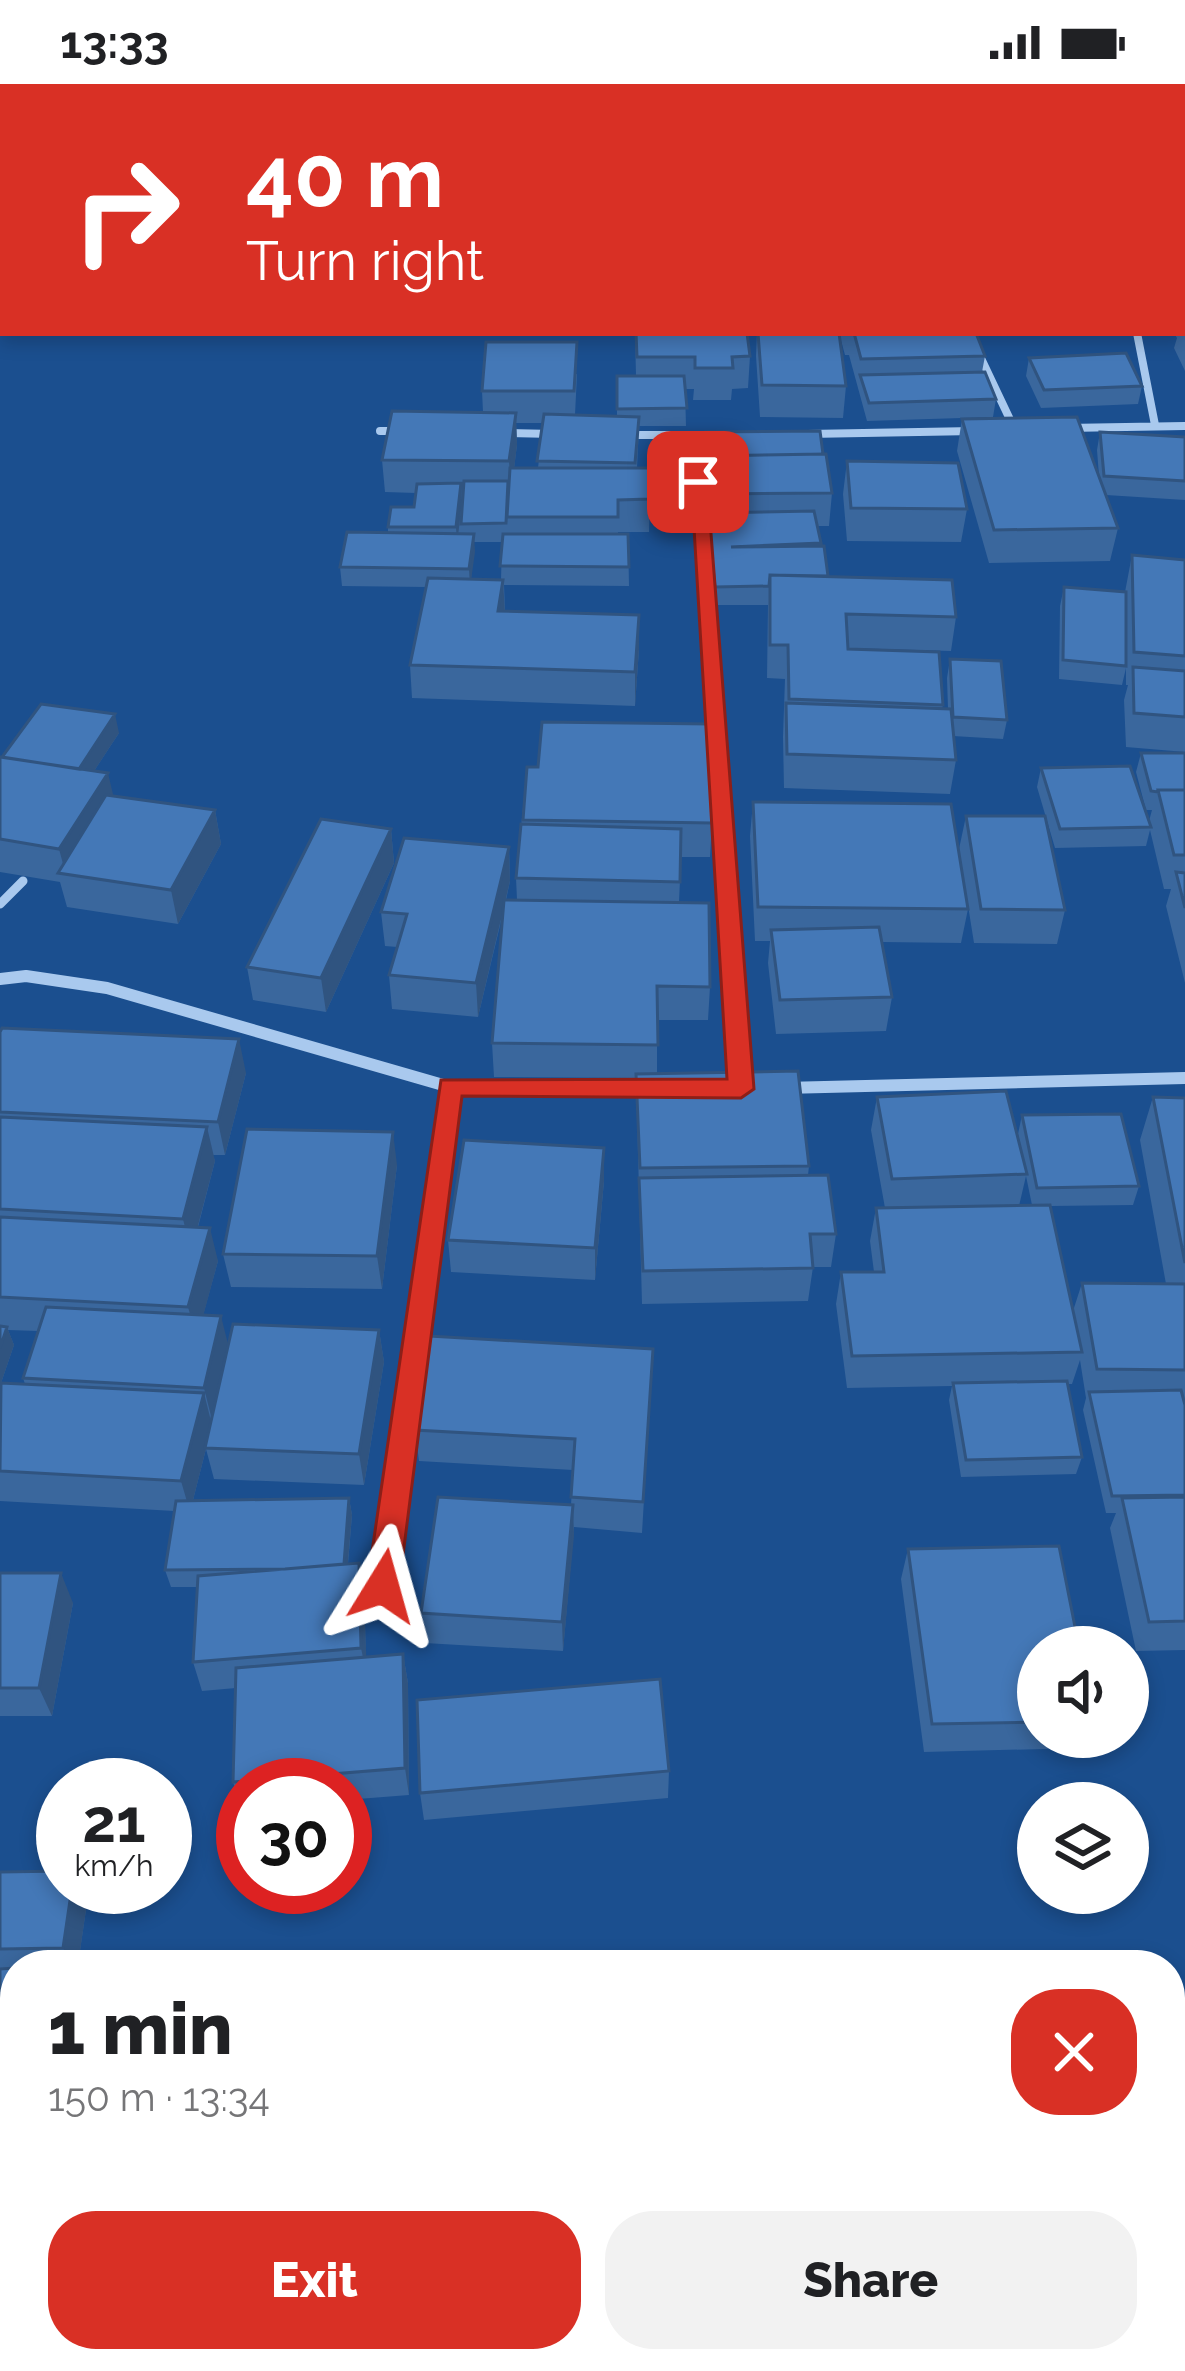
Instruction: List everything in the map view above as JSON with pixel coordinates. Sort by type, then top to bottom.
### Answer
[{"type":"street","points":[[970,336],[1016,430]]},
{"type":"street","points":[[1138,336],[1155,425]]},
{"type":"street","points":[[1062,429],[1185,426]]},
{"type":"street","points":[[786,434],[1039,429]]},
{"type":"street","points":[[380,431],[425,431]]},
{"type":"street","points":[[493,433],[560,434]]},
{"type":"street","points":[[605,434],[740,435]]},
{"type":"street","points":[[694,436],[741,1089]]},
{"type":"street","points":[[0,904],[23,881]]},
{"type":"street","points":[[0,980],[26,976],[107,988],[450,1087],[674,1088]]},
{"type":"street","points":[[718,1088],[1185,1078]]},
{"type":"street","points":[[383,1586],[450,1087]]},
{"type":"building","points":[[636,336],[747,336],[750,356],[732,357],[733,368],[695,368],[695,357],[637,357]]},
{"type":"building","points":[[758,336],[839,336],[846,386],[762,385]]},
{"type":"building","points":[[855,336],[977,336],[985,356],[861,359]]},
{"type":"building","points":[[486,342],[577,342],[574,391],[482,391]]},
{"type":"building","points":[[1126,353],[1142,386],[1044,390],[1029,358]]},
{"type":"building","points":[[985,372],[996,399],[869,403],[860,375]]},
{"type":"building","points":[[617,376],[684,376],[687,408],[617,409]]},
{"type":"building","points":[[392,411],[516,413],[509,461],[382,460]]},
{"type":"building","points":[[544,414],[639,417],[635,463],[537,461]]},
{"type":"building","points":[[1077,417],[1118,528],[994,530],[962,419]]},
{"type":"building","points":[[820,431],[823,454],[709,456],[706,432]]},
{"type":"building","points":[[1100,432],[1185,437],[1185,481],[1104,476]]},
{"type":"building","points":[[826,454],[832,493],[709,494],[705,456]]},
{"type":"building","points":[[847,461],[958,463],[967,509],[851,508]]},
{"type":"building","points":[[510,468],[649,468],[650,499],[618,500],[618,517],[507,517]]},
{"type":"building","points":[[464,481],[508,481],[506,523],[461,524]]},
{"type":"building","points":[[461,483],[456,527],[388,527],[391,507],[414,507],[417,484]]},
{"type":"building","points":[[814,511],[821,543],[731,547],[824,546],[828,576],[770,575],[769,586],[715,587],[707,513]]},
{"type":"building","points":[[347,532],[474,534],[469,569],[340,567]]},
{"type":"building","points":[[503,534],[628,534],[629,567],[500,566]]},
{"type":"building","points":[[1132,555],[1185,560],[1185,656],[1134,652]]},
{"type":"building","points":[[770,575],[952,580],[956,617],[846,614],[848,649],[939,652],[943,705],[789,699],[788,645],[770,645]]},
{"type":"building","points":[[428,578],[503,580],[498,611],[639,615],[635,672],[410,665]]},
{"type":"building","points":[[1064,587],[1126,592],[1126,666],[1063,660]]},
{"type":"building","points":[[950,659],[1001,661],[1007,720],[953,717]]},
{"type":"building","points":[[1133,667],[1185,671],[1185,717],[1134,713]]},
{"type":"building","points":[[786,703],[951,709],[956,760],[787,754]]},
{"type":"building","points":[[41,704],[115,714],[79,769],[2,757]]},
{"type":"building","points":[[542,722],[711,724],[712,823],[523,820],[527,767],[538,767]]},
{"type":"building","points":[[1141,753],[1185,753],[1185,790],[1151,791]]},
{"type":"building","points":[[0,757],[108,773],[59,849],[0,839]]},
{"type":"building","points":[[1130,766],[1151,827],[1060,829],[1041,768]]},
{"type":"building","points":[[1158,790],[1185,790],[1185,855],[1174,855]]},
{"type":"building","points":[[106,795],[215,810],[171,890],[58,873]]},
{"type":"building","points":[[753,802],[951,804],[968,909],[758,907]]},
{"type":"building","points":[[966,816],[1045,816],[1065,910],[981,909]]},
{"type":"building","points":[[321,819],[391,829],[321,978],[247,967]]},
{"type":"building","points":[[521,824],[681,829],[680,882],[516,878]]},
{"type":"building","points":[[404,838],[509,847],[476,983],[389,975],[407,914],[381,912]]},
{"type":"building","points":[[1176,872],[1185,873],[1185,908]]},
{"type":"building","points":[[504,900],[709,903],[710,987],[657,986],[658,1045],[492,1043]]},
{"type":"building","points":[[879,927],[892,997],[780,1000],[771,930]]},
{"type":"building","points":[[2,1028],[239,1039],[218,1122],[0,1112]]},
{"type":"building","points":[[798,1071],[809,1166],[640,1168],[636,1074]]},
{"type":"building","points":[[1006,1091],[1027,1174],[892,1179],[877,1097]]},
{"type":"building","points":[[1153,1097],[1185,1098],[1185,1263]]},
{"type":"building","points":[[1121,1114],[1139,1186],[1037,1188],[1022,1115]]},
{"type":"building","points":[[0,1117],[207,1127],[183,1219],[0,1209]]},
{"type":"building","points":[[247,1129],[393,1132],[377,1256],[223,1254]]},
{"type":"building","points":[[464,1140],[604,1148],[595,1248],[448,1240]]},
{"type":"building","points":[[828,1175],[836,1234],[810,1234],[813,1268],[643,1271],[639,1178]]},
{"type":"building","points":[[1050,1205],[1082,1352],[852,1356],[841,1272],[884,1272],[876,1208]]},
{"type":"building","points":[[0,1217],[210,1228],[188,1307],[0,1297]]},
{"type":"building","points":[[1082,1283],[1185,1284],[1185,1370],[1097,1369]]},
{"type":"building","points":[[46,1307],[221,1316],[204,1388],[23,1378]]},
{"type":"building","points":[[233,1324],[379,1330],[359,1454],[205,1448]]},
{"type":"building","points":[[429,1336],[653,1349],[643,1502],[571,1497],[575,1439],[415,1430]]},
{"type":"building","points":[[1067,1381],[1082,1457],[966,1460],[953,1383]]},
{"type":"building","points":[[1,1383],[204,1393],[181,1481],[0,1471]]},
{"type":"building","points":[[1181,1390],[1185,1495],[1112,1496],[1089,1392]]},
{"type":"building","points":[[438,1497],[573,1505],[562,1622],[421,1613]]},
{"type":"building","points":[[1185,1497],[1185,1621],[1149,1622],[1122,1498]]},
{"type":"building","points":[[349,1498],[344,1564],[165,1570],[176,1501]]},
{"type":"building","points":[[1059,1546],[1075,1626],[1017,1626],[1017,1722],[932,1724],[908,1549]]},
{"type":"building","points":[[359,1563],[361,1648],[193,1662],[198,1576]]},
{"type":"building","points":[[0,1573],[61,1573],[39,1688],[0,1688]]},
{"type":"building","points":[[403,1654],[405,1768],[372,1771],[372,1758],[234,1758],[236,1668]]},
{"type":"building","points":[[660,1679],[669,1771],[420,1793],[417,1700]]},
{"type":"building","points":[[36,1871],[36,1914],[68,1914],[63,1948],[0,1949],[0,1872]]},
{"type":"route","points":[[383,1586],[450,1087],[741,1089],[698,482]]}]
